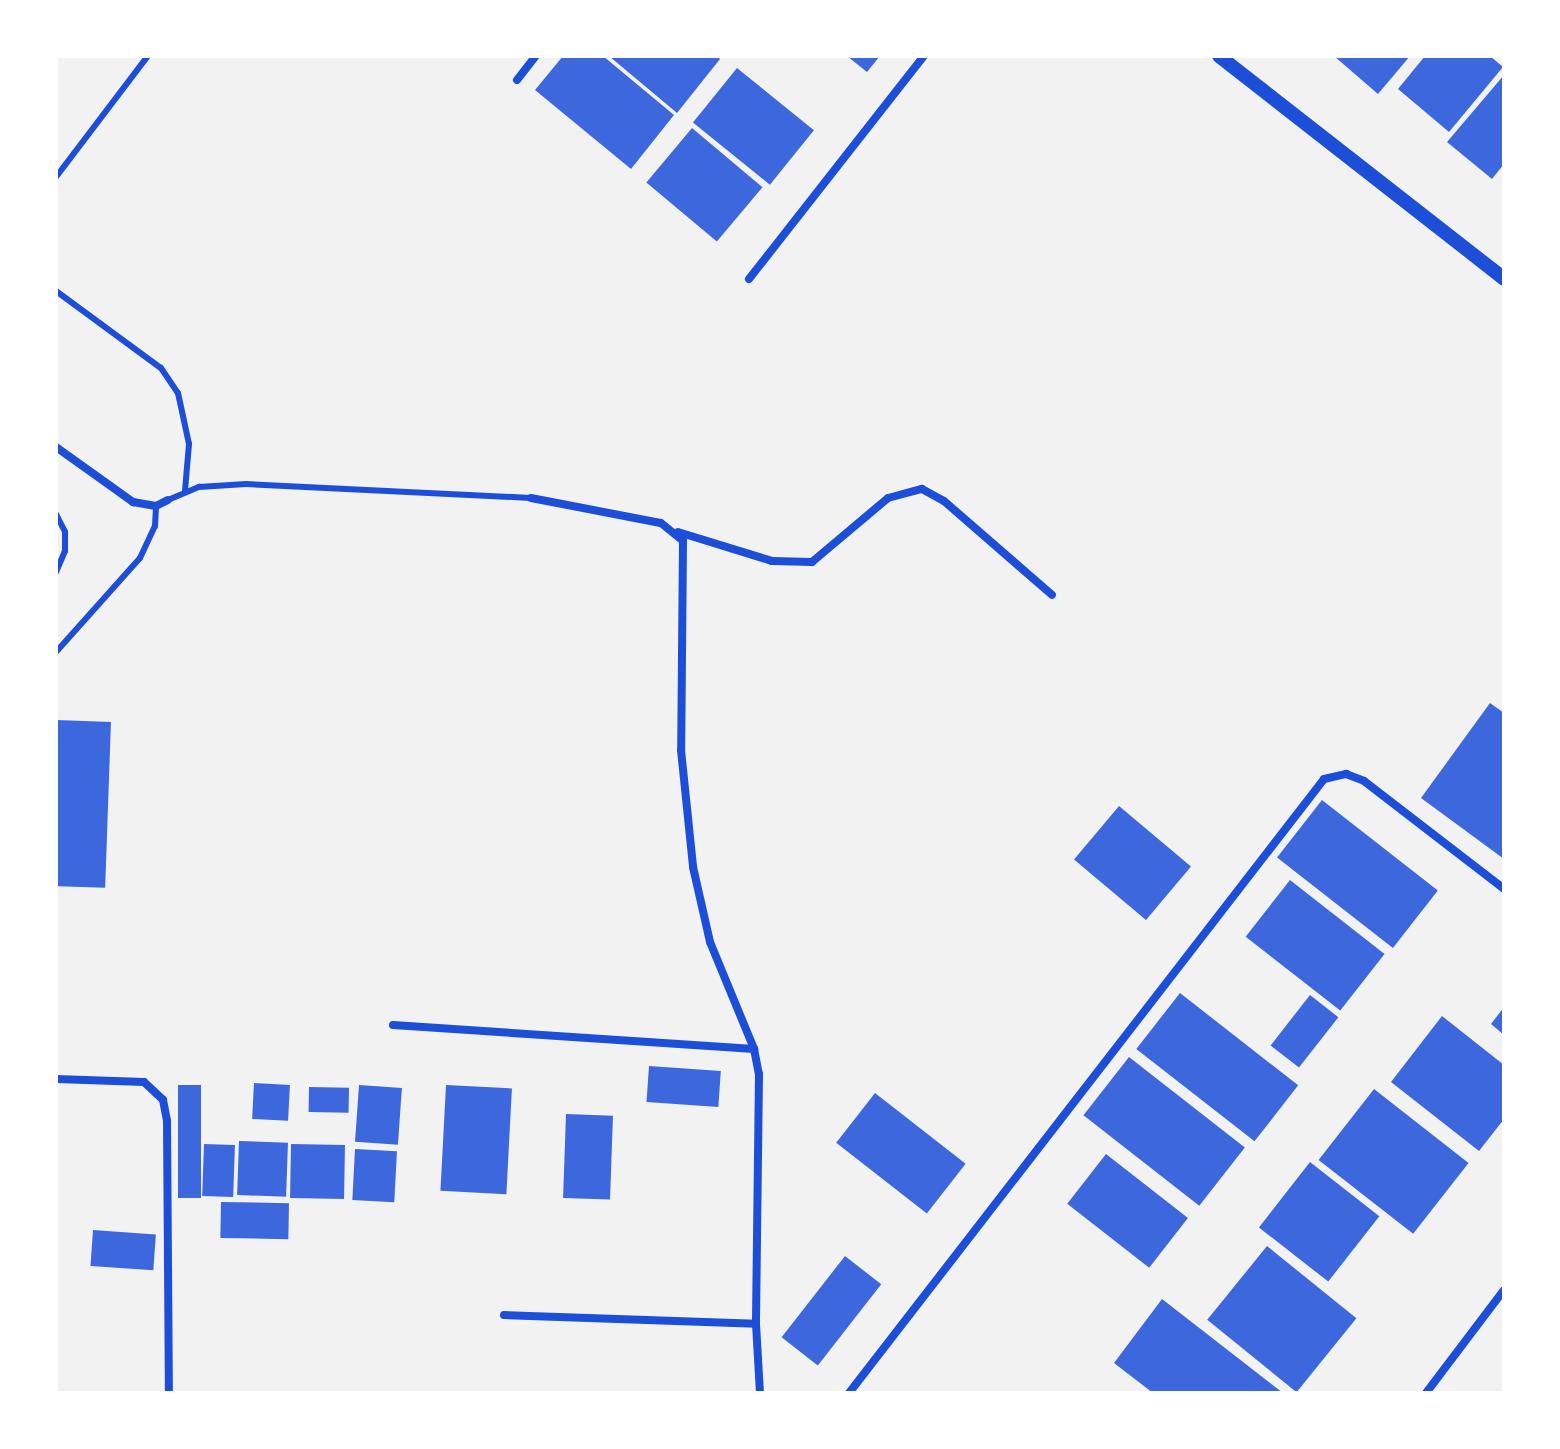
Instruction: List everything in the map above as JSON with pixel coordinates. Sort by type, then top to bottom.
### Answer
[{"type":"street","points":[[517,80],[536,56]]},
{"type":"street","points":[[749,279],[924,56]]},
{"type":"street","points":[[1219,56],[1504,279]]},
{"type":"street","points":[[56,447],[133,502],[156,506],[168,500]]},
{"type":"street","points":[[531,498],[661,523],[677,532],[800,564],[812,562],[888,498],[922,489],[944,501],[1052,595]]},
{"type":"street","points":[[677,532],[684,559],[681,750],[693,867],[710,942],[754,1049],[761,1118],[756,1324],[760,1393]]},
{"type":"street","points":[[849,1393],[1324,779],[1346,774],[1364,781],[1504,889]]},
{"type":"street","points":[[393,1025],[754,1049]]},
{"type":"street","points":[[56,1079],[144,1082],[163,1100],[167,1121],[169,1393]]},
{"type":"street","points":[[1426,1393],[1504,1290]]},
{"type":"street","points":[[504,1315],[756,1324]]},
{"type":"lane","points":[[56,177],[148,56]]},
{"type":"lane","points":[[56,291],[161,368],[178,393],[189,444],[185,491]]},
{"type":"lane","points":[[168,500],[185,491],[246,484],[531,498]]},
{"type":"lane","points":[[56,652],[140,558],[155,526],[156,506]]},
{"type":"lane","points":[[56,514],[65,532],[65,551],[56,572]]},
{"type":"building","points":[[563,56],[603,56],[674,115],[631,169],[535,90]]},
{"type":"building","points":[[609,56],[717,56],[720,59],[677,113]]},
{"type":"building","points":[[847,56],[880,56],[867,72]]},
{"type":"building","points":[[1334,56],[1410,56],[1378,94]]},
{"type":"building","points":[[1425,56],[1490,56],[1503,67],[1449,132],[1398,89]]},
{"type":"building","points":[[737,68],[814,130],[770,185],[693,122]]},
{"type":"building","points":[[1504,75],[1504,164],[1492,179],[1447,142]]},
{"type":"building","points":[[692,128],[762,187],[717,242],[646,182]]},
{"type":"building","points":[[1490,703],[1504,713],[1504,859],[1421,798]]},
{"type":"building","points":[[56,720],[111,722],[105,888],[56,886]]},
{"type":"building","points":[[1322,800],[1438,891],[1393,948],[1277,858]]},
{"type":"building","points":[[1119,806],[1191,866],[1146,920],[1074,860]]},
{"type":"building","points":[[1290,880],[1385,954],[1340,1011],[1246,937]]},
{"type":"building","points":[[1180,993],[1298,1085],[1254,1141],[1136,1049]]},
{"type":"building","points":[[1310,995],[1338,1017],[1299,1068],[1271,1045]]},
{"type":"building","points":[[1504,1007],[1504,1035],[1491,1024]]},
{"type":"building","points":[[1442,1016],[1504,1065],[1504,1119],[1479,1151],[1391,1082]]},
{"type":"building","points":[[1129,1057],[1245,1148],[1199,1206],[1083,1115]]},
{"type":"building","points":[[649,1066],[721,1071],[718,1107],[646,1102]]},
{"type":"building","points":[[254,1083],[290,1085],[288,1121],[252,1119]]},
{"type":"building","points":[[178,1085],[201,1085],[201,1198],[178,1198]]},
{"type":"building","points":[[359,1085],[402,1088],[398,1145],[355,1142]]},
{"type":"building","points":[[446,1085],[512,1088],[506,1194],[440,1191]]},
{"type":"building","points":[[309,1087],[349,1088],[349,1113],[309,1112]]},
{"type":"building","points":[[1374,1089],[1469,1163],[1413,1234],[1319,1160]]},
{"type":"building","points":[[875,1093],[966,1164],[927,1213],[836,1143]]},
{"type":"building","points":[[566,1114],[613,1116],[610,1200],[563,1198]]},
{"type":"building","points":[[239,1141],[288,1143],[286,1197],[237,1195]]},
{"type":"building","points":[[204,1144],[235,1145],[233,1197],[202,1196]]},
{"type":"building","points":[[291,1144],[345,1145],[344,1199],[290,1198]]},
{"type":"building","points":[[355,1149],[397,1151],[394,1202],[352,1200]]},
{"type":"building","points":[[1106,1154],[1188,1218],[1149,1268],[1067,1204]]},
{"type":"building","points":[[1310,1162],[1379,1216],[1328,1282],[1259,1227]]},
{"type":"building","points":[[221,1202],[289,1203],[288,1239],[220,1238]]},
{"type":"building","points":[[93,1230],[156,1234],[153,1270],[90,1266]]},
{"type":"building","points":[[1267,1246],[1356,1318],[1297,1392],[1207,1320]]},
{"type":"building","points":[[845,1256],[881,1284],[818,1365],[782,1337]]},
{"type":"building","points":[[1162,1299],[1283,1393],[1153,1393],[1114,1363]]}]
